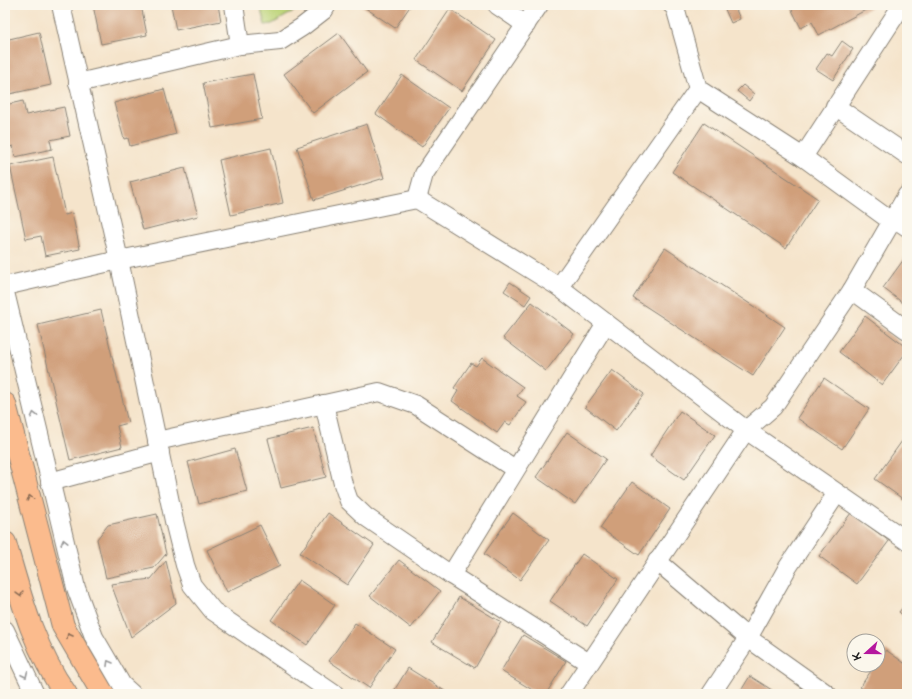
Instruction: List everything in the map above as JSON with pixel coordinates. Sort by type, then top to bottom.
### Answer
[{"type":"main road","points":[[5,404],[64,626],[103,694]]},
{"type":"main road","points":[[5,543],[23,607],[42,652],[66,694]]},
{"type":"street","points":[[61,5],[119,260],[158,447],[185,565],[192,585],[200,597],[213,611],[334,694]]},
{"type":"street","points":[[234,5],[240,45]]},
{"type":"street","points":[[78,83],[240,45],[280,41],[302,27],[324,10],[327,5]]},
{"type":"street","points":[[497,5],[526,25]]},
{"type":"street","points":[[417,199],[424,174],[539,5]]},
{"type":"street","points":[[803,157],[902,5]]},
{"type":"street","points":[[674,6],[698,89],[803,157],[897,222]]},
{"type":"street","points":[[559,287],[698,89]]},
{"type":"street","points":[[835,106],[907,155]]},
{"type":"street","points":[[570,694],[657,561],[746,430],[773,407],[897,222],[907,195]]},
{"type":"street","points":[[5,286],[119,260],[417,199],[559,287],[746,430],[907,541]]},
{"type":"street","points":[[852,290],[907,330]]},
{"type":"street","points":[[5,292],[76,588],[94,636],[122,685],[132,694]]},
{"type":"street","points":[[451,575],[606,323]]},
{"type":"street","points":[[50,482],[158,447],[324,404],[379,392],[416,405],[515,469]]},
{"type":"street","points":[[324,404],[342,484],[349,501],[366,517],[451,575],[590,662]]},
{"type":"street","points":[[711,694],[748,638],[788,567],[837,493]]},
{"type":"street","points":[[657,561],[748,638],[827,694]]},
{"type":"street","points":[[5,630],[34,694]]},
{"type":"green space","points":[[260,5],[305,5],[272,24],[265,25]]},
{"type":"building","points":[[93,5],[141,5],[147,35],[101,44]]},
{"type":"building","points":[[171,5],[218,5],[221,21],[176,30]]},
{"type":"building","points":[[361,5],[411,5],[395,28]]},
{"type":"building","points":[[734,5],[740,19],[731,23],[724,7]]},
{"type":"building","points":[[796,5],[875,5],[819,35],[812,22],[801,28],[791,8]]},
{"type":"building","points":[[450,9],[496,40],[462,91],[416,60]]},
{"type":"building","points":[[39,32],[51,85],[5,95],[5,40]]},
{"type":"building","points":[[339,33],[367,72],[313,113],[284,74]]},
{"type":"building","points":[[842,41],[853,49],[833,80],[816,69],[827,53],[832,56]]},
{"type":"building","points":[[253,74],[262,119],[212,128],[203,83]]},
{"type":"building","points":[[402,75],[449,108],[422,147],[376,114]]},
{"type":"building","points":[[743,85],[754,94],[749,101],[737,91]]},
{"type":"building","points":[[164,89],[176,134],[130,146],[128,138],[124,139],[114,103]]},
{"type":"building","points":[[23,101],[26,115],[64,107],[70,136],[50,140],[52,149],[15,157],[13,146],[10,147],[5,125],[5,105]]},
{"type":"building","points":[[704,123],[818,199],[786,248],[672,172]]},
{"type":"building","points":[[367,124],[384,178],[314,200],[297,147]]},
{"type":"building","points":[[271,148],[283,203],[231,215],[219,160]]},
{"type":"building","points":[[53,157],[65,215],[72,213],[80,249],[45,256],[41,236],[26,239],[10,166]]},
{"type":"building","points":[[185,168],[198,216],[143,230],[130,182]]},
{"type":"building","points":[[665,248],[785,327],[753,376],[633,298]]},
{"type":"building","points":[[907,255],[907,306],[883,288]]},
{"type":"building","points":[[510,282],[531,296],[525,305],[504,291]]},
{"type":"building","points":[[532,302],[574,334],[546,371],[503,338]]},
{"type":"building","points":[[101,310],[128,423],[117,426],[122,447],[70,460],[38,325]]},
{"type":"building","points":[[865,316],[907,348],[907,351],[882,385],[839,352]]},
{"type":"building","points":[[482,358],[523,387],[517,396],[526,402],[510,425],[505,422],[497,433],[452,401],[458,391],[454,388],[471,363],[476,366]]},
{"type":"building","points":[[612,370],[644,394],[616,431],[585,407]]},
{"type":"building","points":[[824,378],[869,409],[842,449],[797,418]]},
{"type":"building","points":[[680,411],[715,435],[684,480],[650,456]]},
{"type":"building","points":[[313,428],[326,477],[281,488],[268,439]]},
{"type":"building","points":[[567,432],[606,459],[575,504],[536,477]]},
{"type":"building","points":[[902,441],[907,445],[907,502],[875,479]]},
{"type":"building","points":[[235,449],[247,491],[199,504],[188,462]]},
{"type":"building","points":[[632,482],[670,509],[639,555],[600,528]]},
{"type":"building","points":[[328,513],[374,545],[347,585],[300,553]]},
{"type":"building","points":[[513,513],[549,540],[520,580],[484,554]]},
{"type":"building","points":[[851,513],[889,541],[857,584],[819,556]]},
{"type":"building","points":[[157,514],[166,554],[154,568],[106,578],[97,539],[108,525]]},
{"type":"building","points":[[260,525],[280,566],[227,592],[207,550]]},
{"type":"building","points":[[582,554],[618,579],[587,626],[550,601]]},
{"type":"building","points":[[399,560],[440,591],[411,628],[370,596]]},
{"type":"building","points":[[166,561],[176,603],[131,637],[111,584],[151,579]]},
{"type":"building","points":[[299,580],[335,605],[307,645],[271,620]]},
{"type":"building","points":[[459,597],[501,622],[475,668],[432,642]]},
{"type":"building","points":[[907,602],[907,619],[899,612]]},
{"type":"building","points":[[355,623],[395,649],[369,688],[329,661]]},
{"type":"building","points":[[523,635],[566,661],[546,694],[539,694],[501,671]]},
{"type":"building","points":[[886,650],[907,665],[907,694],[870,694],[860,687],[870,673],[886,673]]},
{"type":"building","points":[[408,668],[448,693],[392,694]]},
{"type":"building","points":[[750,676],[778,694],[739,694]]}]
